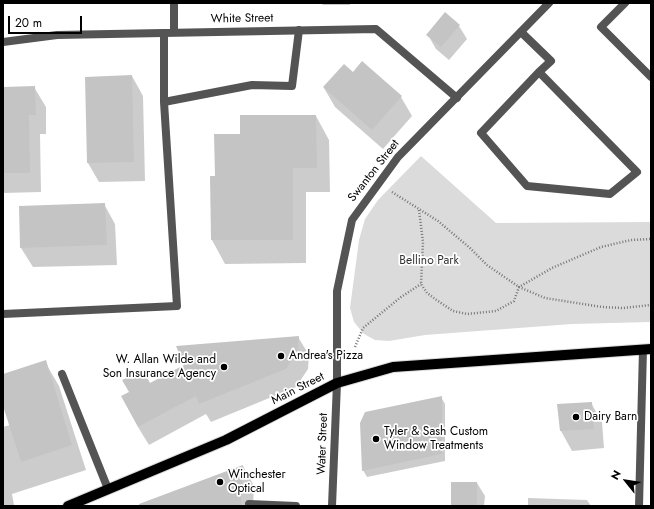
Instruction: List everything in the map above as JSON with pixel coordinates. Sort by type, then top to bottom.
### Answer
[{"type":"main road","name":"Main Street","points":[[68,506],[226,440],[337,383],[394,367],[647,349]]},
{"type":"street","points":[[174,3],[174,32]]},
{"type":"street","name":"Swanton Street","points":[[337,383],[337,291],[352,220],[398,157],[549,3]]},
{"type":"street","points":[[625,3],[601,27],[651,77]]},
{"type":"street","name":"White Street","points":[[3,42],[57,35],[376,28],[456,98]]},
{"type":"street","points":[[164,102],[252,85],[292,86],[299,30]]},
{"type":"street","points":[[521,32],[551,61],[539,72],[481,133],[527,186],[610,194],[637,172],[539,72]]},
{"type":"street","points":[[3,314],[177,306],[164,102],[164,33]]},
{"type":"street","points":[[639,506],[647,349]]},
{"type":"street","points":[[62,374],[108,490]]},
{"type":"street","name":"Water Street","points":[[332,506],[337,383]]},
{"type":"street","points":[[249,504],[296,506]]},
{"type":"path","points":[[379,183],[438,221],[470,248],[487,265],[519,287],[545,298],[596,306],[623,308],[651,305]]},
{"type":"path","points":[[419,210],[423,242],[421,284],[427,293],[443,304],[453,310],[468,314],[496,311],[514,301],[519,287],[552,268],[601,247],[631,240],[651,239]]},
{"type":"path","points":[[354,349],[363,328],[401,297],[421,284]]},
{"type":"green space","name":"Bellino Park","points":[[421,156],[496,223],[651,222],[651,322],[572,324],[425,335],[389,341],[375,340],[364,334],[354,322],[350,308],[359,240],[365,219],[378,200]]},
{"type":"building","points":[[445,12],[460,25],[441,47],[426,35]]},
{"type":"building","points":[[362,61],[402,96],[372,130],[323,87],[344,64],[353,72]]},
{"type":"building","points":[[132,75],[134,162],[87,163],[85,77]]},
{"type":"building","points":[[35,86],[36,115],[29,115],[30,173],[3,173],[3,87]]},
{"type":"building","points":[[240,115],[316,115],[317,168],[293,168],[293,240],[211,240],[210,176],[215,176],[214,134],[240,134]]},
{"type":"building","points":[[105,203],[107,245],[20,248],[19,206]]},
{"type":"building","points":[[299,336],[298,350],[286,369],[199,404],[196,396],[138,427],[121,396],[129,392],[122,380],[143,370],[150,383],[184,365],[176,346]]},
{"type":"building","points":[[46,360],[72,445],[21,462],[3,406],[3,374]]},
{"type":"building","points":[[442,396],[442,454],[362,471],[360,423],[365,412]]},
{"type":"building","name":"Dairy Barn","points":[[592,402],[594,429],[560,431],[557,404]]},
{"type":"building","name":"Winchester Optical","points":[[243,465],[241,506],[139,506],[139,504]]},
{"type":"building","points":[[451,482],[477,482],[477,506],[451,506]]},
{"type":"place","name":"Andrea's Pizza","points":[[281,356]]},
{"type":"place","name":"W. Allan Wilde and Son Insurance Agency","points":[[224,367]]},
{"type":"place","name":"Dairy Barn","points":[[576,417]]},
{"type":"place","name":"Tyler & Sash Custom Window Treatments","points":[[376,439]]},
{"type":"place","name":"Winchester Optical","points":[[220,482]]}]
